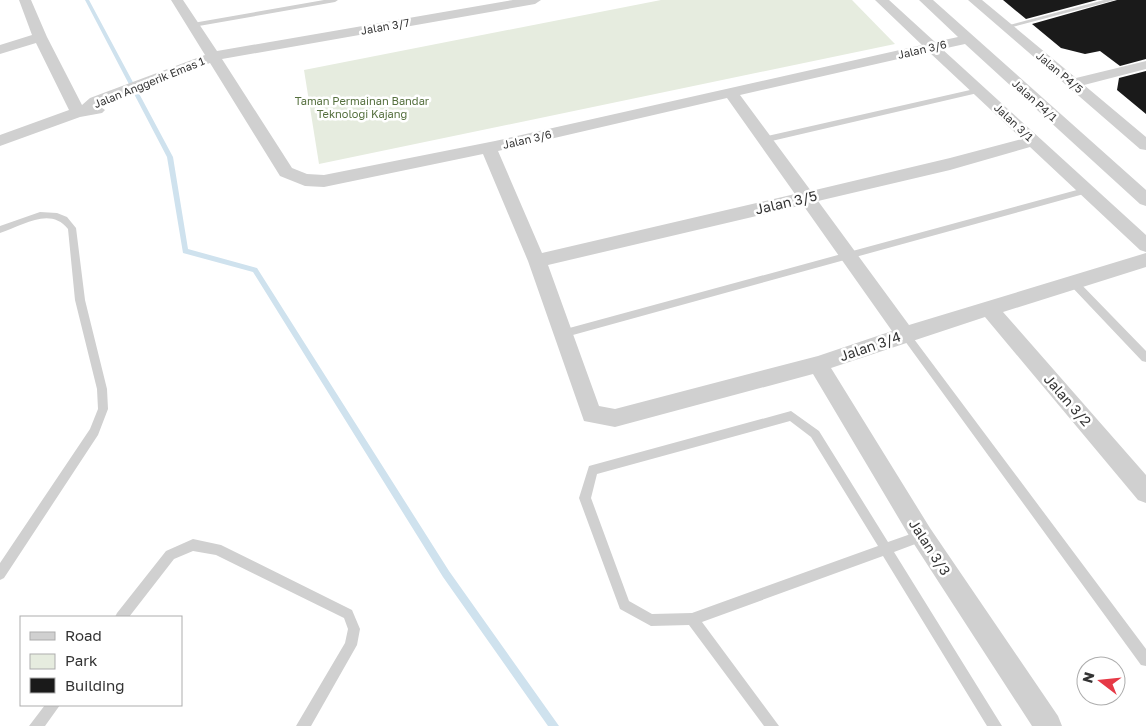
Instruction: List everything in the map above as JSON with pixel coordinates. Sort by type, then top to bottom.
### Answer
[{"type":"street","points":[[25,0],[40,37],[82,111]]},
{"type":"street","name":"Jalan 3/6","points":[[177,0],[286,172],[305,180],[324,181],[488,148],[967,39]]},
{"type":"street","name":"Jalan 3/7","points":[[217,62],[234,53],[466,6],[535,0]]},
{"type":"street","name":"Jalan 3/1","points":[[881,0],[1146,245]]},
{"type":"street","name":"Jalan P4/1","points":[[924,0],[1146,200]]},
{"type":"street","name":"Jalan P4/5","points":[[974,0],[1075,83],[1146,145]]},
{"type":"street","points":[[0,50],[40,37]]},
{"type":"street","name":"Jalan Anggerik Emas 1","points":[[0,142],[217,62]]},
{"type":"street","points":[[1075,83],[1146,65]]},
{"type":"street","points":[[731,93],[763,140],[905,334]]},
{"type":"street","name":"Jalan 3/5","points":[[537,261],[950,164],[1034,141]]},
{"type":"street","points":[[488,148],[537,261],[562,334]]},
{"type":"street","name":"Jalan 3/4","points":[[562,334],[591,414],[614,418],[818,364],[905,334],[1146,260]]},
{"type":"street","name":"Jalan 3/2","points":[[989,309],[1146,492]]},
{"type":"street","name":"Jalan 3/3","points":[[818,364],[922,536],[1048,726]]},
{"type":"lane","points":[[193,25],[335,0]]},
{"type":"lane","points":[[1005,27],[1112,0]]},
{"type":"lane","points":[[763,140],[979,90]]},
{"type":"lane","points":[[562,334],[849,257],[1088,190]]},
{"type":"lane","points":[[0,230],[37,216],[53,216],[64,219],[72,228],[80,300],[102,389],[103,409],[94,432],[0,574]]},
{"type":"lane","points":[[1073,282],[1146,358]]},
{"type":"lane","points":[[905,334],[1146,660]]},
{"type":"lane","points":[[922,536],[885,548],[692,619],[651,620],[624,605],[585,498],[593,470],[791,416],[815,434],[885,548],[995,726]]},
{"type":"lane","points":[[122,616],[170,555],[193,545],[217,549],[348,614],[354,629],[351,645],[303,726]]},
{"type":"lane","points":[[692,619],[772,726]]},
{"type":"lane","points":[[36,726],[52,706]]},
{"type":"green space","name":"Taman Permainan Bandar Teknologi Kajang","points":[[661,0],[852,0],[895,44],[319,164],[304,70]]},
{"type":"building","points":[[1003,0],[1097,0],[1026,19]]},
{"type":"building","points":[[1117,0],[1146,0],[1146,59],[1120,66],[1100,51],[1085,54],[1061,48],[1032,24]]},
{"type":"building","points":[[1146,71],[1146,114],[1117,90],[1119,78]]},
{"type":"waterway","points":[[87,0],[170,157],[185,251],[255,270],[446,574],[554,726]]}]
